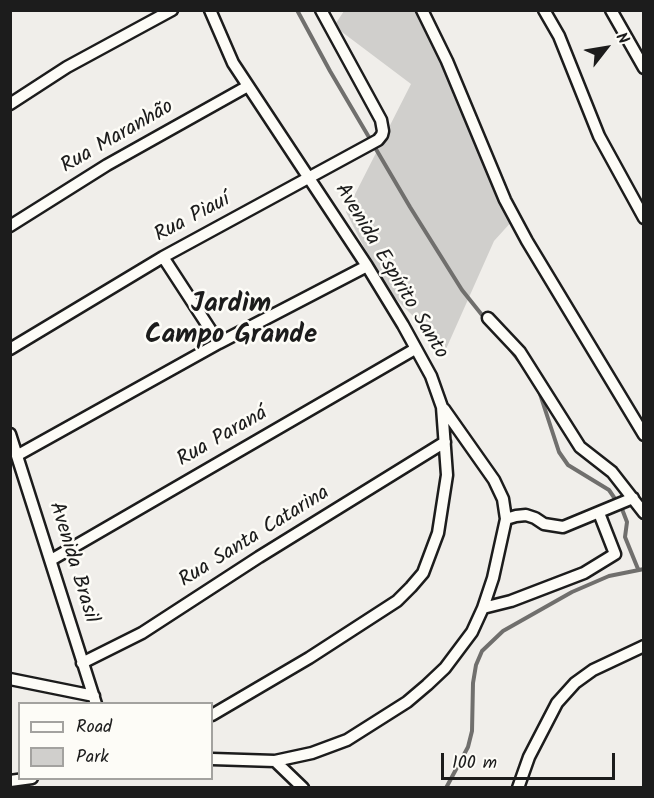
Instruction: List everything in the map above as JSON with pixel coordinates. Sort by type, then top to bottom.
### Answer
[{"type":"street","points":[[10,104],[67,67],[172,10]]},
{"type":"street","name":"Avenida Espírito Santo","points":[[210,10],[222,41],[248,86],[367,266],[431,376],[442,407],[447,475],[438,533],[423,573],[411,587],[397,601],[309,658],[213,714]]},
{"type":"street","name":"Rua Piauí","points":[[10,349],[163,258],[378,140],[382,135],[381,120],[321,10]]},
{"type":"street","points":[[422,10],[447,61],[505,200],[527,241],[644,435]]},
{"type":"street","points":[[544,10],[559,36],[599,136],[644,218]]},
{"type":"street","points":[[611,10],[644,68]]},
{"type":"street","name":"Rua Maranhão","points":[[10,225],[107,165],[248,86]]},
{"type":"street","points":[[163,258],[219,343]]},
{"type":"street","points":[[18,455],[219,343],[367,266]]},
{"type":"street","points":[[488,318],[520,352],[580,447],[612,472],[644,513]]},
{"type":"street","name":"Rua Paraná","points":[[51,560],[415,349]]},
{"type":"street","points":[[213,759],[275,761],[312,753],[347,740],[407,702],[445,668],[472,632],[493,578],[506,519],[503,499],[494,480],[442,407]]},
{"type":"street","name":"Avenida Brasil","points":[[10,434],[95,700]]},
{"type":"street","name":"Rua Santa Catarina","points":[[82,663],[142,633],[259,557],[446,442]]},
{"type":"street","points":[[506,519],[526,516],[554,527],[563,527],[633,498]]},
{"type":"street","points":[[483,608],[511,601],[584,573],[615,554],[599,513]]},
{"type":"street","points":[[518,788],[529,757],[557,703],[575,683],[593,670],[644,646]]},
{"type":"street","points":[[10,679],[95,700]]},
{"type":"street","points":[[275,761],[303,788]]},
{"type":"green space","points":[[344,11],[418,11],[513,220],[494,241],[446,349],[385,288],[346,212],[411,84],[334,26]]},
{"type":"waterway","points":[[297,10],[410,207],[462,290],[486,320]]},
{"type":"waterway","points":[[510,349],[520,362]]},
{"type":"waterway","points":[[539,391],[559,452],[568,465],[609,490],[622,509],[627,522],[625,537],[638,569]]},
{"type":"waterway","points":[[446,788],[468,747],[472,731],[473,683],[476,665],[482,651],[503,631],[572,592],[609,576],[644,569]]},
{"type":"district","name":"Jardim Campo Grande","points":[[231,322]]}]
